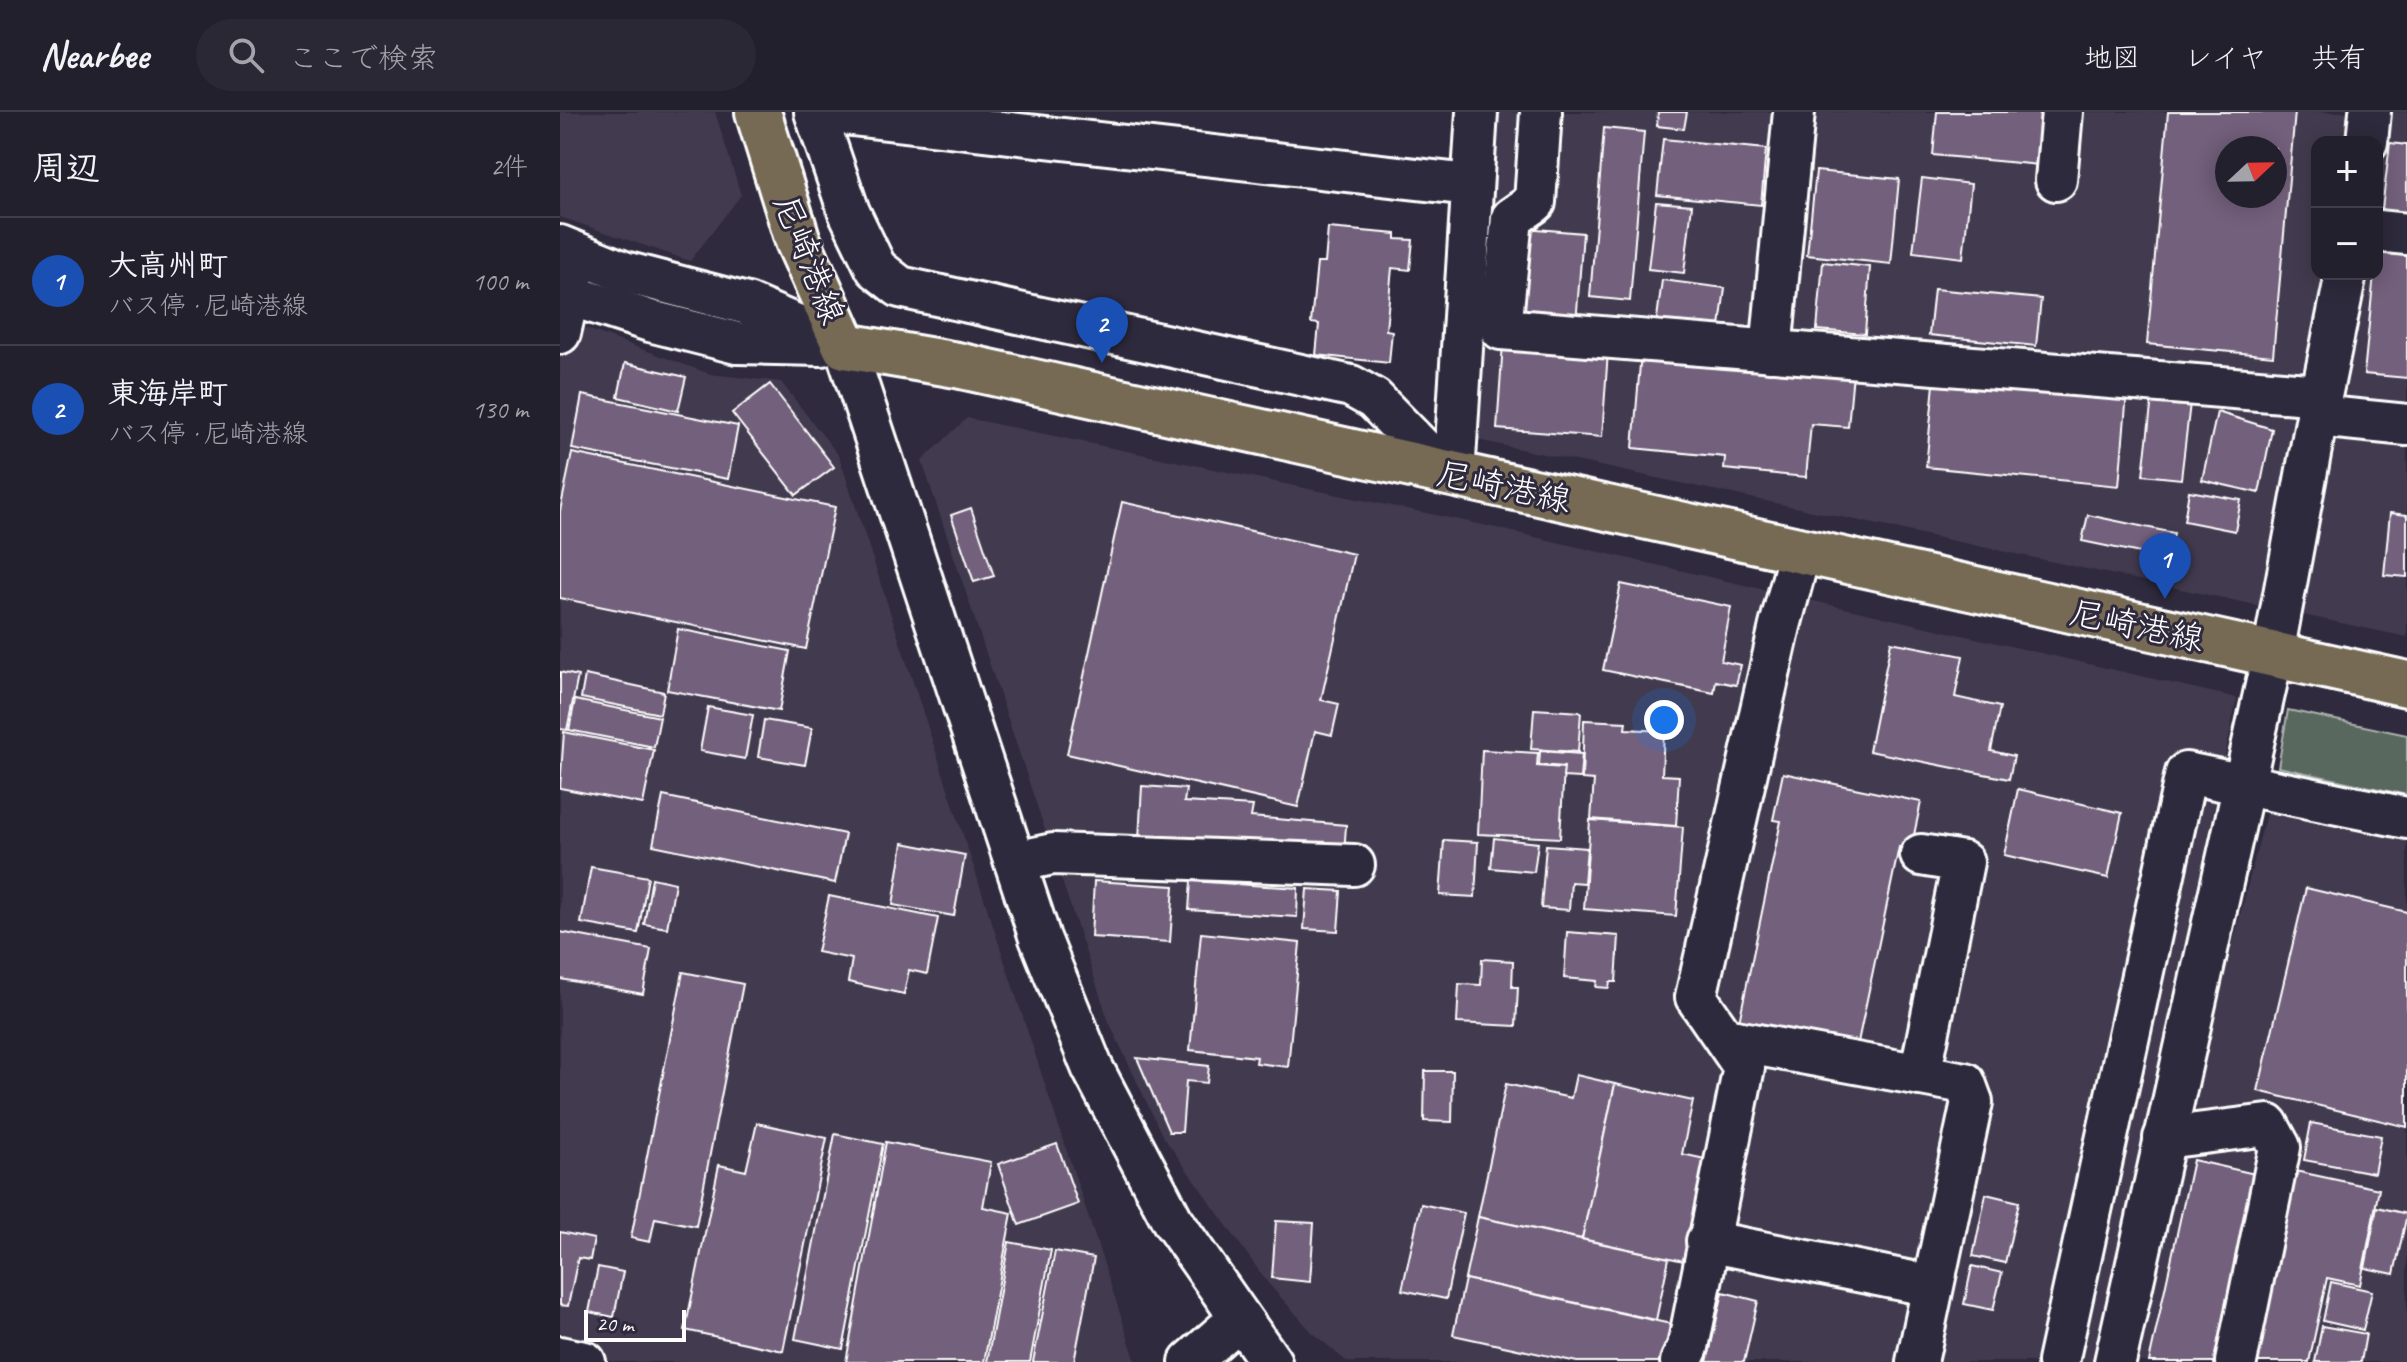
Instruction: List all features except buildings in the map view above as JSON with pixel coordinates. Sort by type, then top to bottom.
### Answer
[{"type":"main road","name":"尼崎港線","points":[[758,112],[798,241],[845,346],[957,365],[2407,684]]},
{"type":"street","points":[[815,112],[849,212],[876,268],[900,287],[1351,386],[1374,399],[1450,474]]},
{"type":"street","points":[[825,112],[1470,185]]},
{"type":"street","points":[[1450,474],[1477,112]]},
{"type":"street","points":[[1541,112],[1535,202],[1512,218],[1501,329],[1771,351],[2319,406],[2407,425]]},
{"type":"street","points":[[1771,351],[1794,112]]},
{"type":"street","points":[[2056,180],[2062,112]]},
{"type":"street","points":[[2368,136],[2370,112]]},
{"type":"street","points":[[2383,232],[2407,234]]},
{"type":"street","points":[[845,346],[737,343],[563,307],[569,250],[624,272],[747,304],[845,346],[1040,938],[1092,1067],[1172,1220],[1271,1362]]},
{"type":"street","points":[[2115,1362],[2273,654],[2345,280]]},
{"type":"street","points":[[1681,1362],[1688,1347],[1744,1067],[1696,997],[1780,626],[1800,552]]},
{"type":"street","points":[[2058,1362],[2186,773],[2407,818]]},
{"type":"street","points":[[1015,862],[1053,854],[1354,865]]},
{"type":"street","points":[[1920,1075],[1963,862],[1921,855]]},
{"type":"street","points":[[1725,1039],[1965,1083],[1972,1102],[1917,1362]]},
{"type":"street","points":[[2164,1138],[2268,1125],[2280,1147],[2236,1362]]},
{"type":"street","points":[[1707,1241],[1932,1286]]},
{"type":"street","points":[[1190,1362],[1239,1319]]},
{"type":"street","points":[[1239,1319],[1287,1362]]},
{"type":"street","points":[[560,1357],[585,1362]]},
{"type":"shaded area","points":[[560,112],[715,112],[741,195],[690,261],[560,217]]},
{"type":"shaded area","points":[[1495,112],[2407,112],[2407,637],[1468,438]]},
{"type":"shaded area","points":[[560,319],[710,374],[781,382],[839,456],[1136,1362],[617,1362],[560,1352]]},
{"type":"shaded area","points":[[967,418],[1474,523],[2237,698],[2098,1362],[1347,1362],[1313,1333],[1267,1282],[1162,1135],[1109,1022],[922,461]]},
{"type":"shaded area","points":[[2288,710],[2407,735],[2407,795],[2278,767]]},
{"type":"shaded area","points":[[2278,767],[2407,795],[2407,1362],[2126,1362]]},
{"type":"place","name":"東海岸町","points":[[1102,363]]},
{"type":"place","name":"大高州町","points":[[2165,599]]}]
